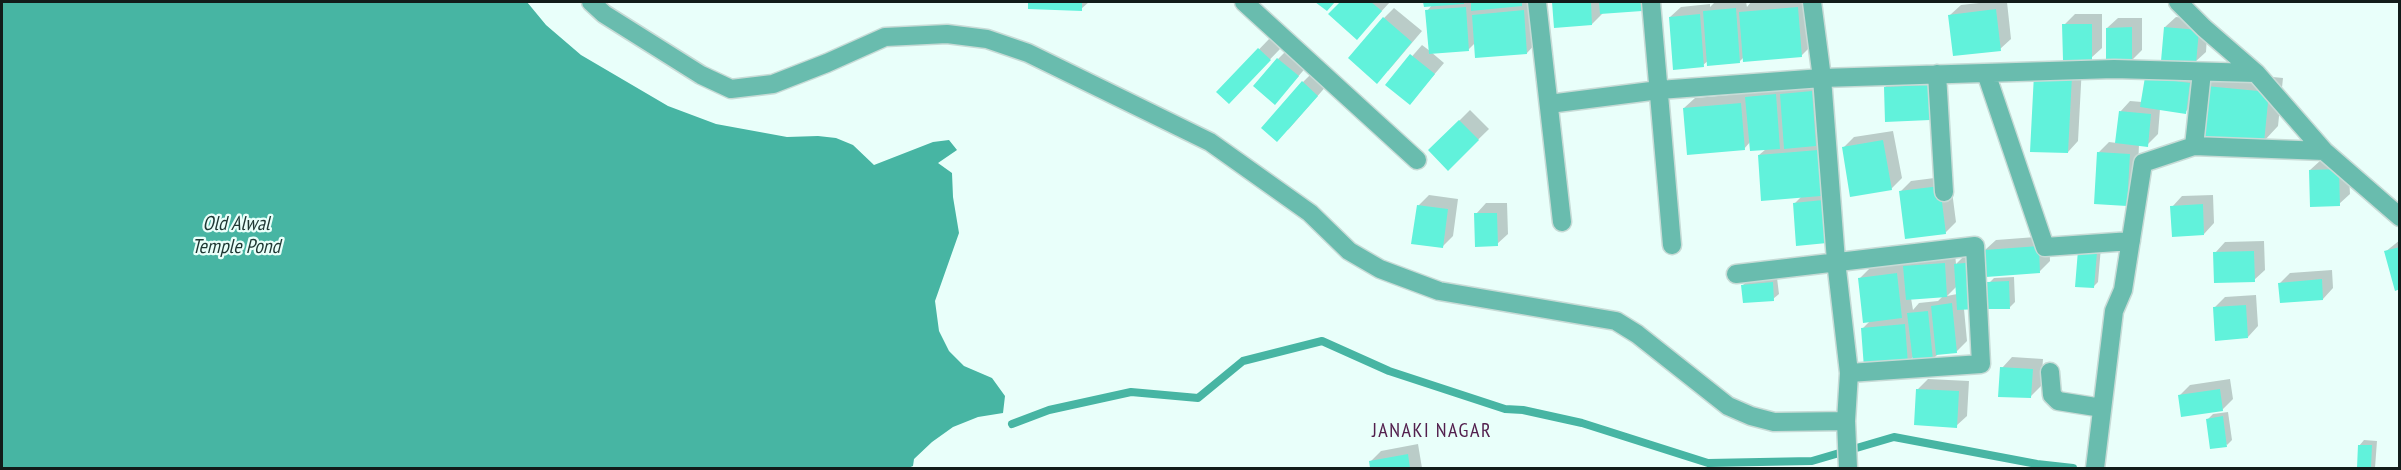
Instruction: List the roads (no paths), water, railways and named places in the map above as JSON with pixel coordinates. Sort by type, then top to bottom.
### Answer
[{"type":"street","points":[[591,2],[604,14],[701,75],[731,89],[773,84],[885,37],[947,33],[987,39],[1008,46],[1028,53],[1210,142],[1310,213],[1349,251],[1380,269],[1439,291],[1616,321],[1637,334],[1728,406],[1751,416],[1774,422],[1847,430]]},
{"type":"street","points":[[1244,2],[1417,160]]},
{"type":"street","points":[[1537,2],[1562,222]]},
{"type":"street","points":[[1651,2],[1672,245]]},
{"type":"street","points":[[1812,2],[1822,78],[1836,261],[1849,372],[1848,468]]},
{"type":"street","points":[[2178,2],[2256,73],[2324,151],[2400,217]]},
{"type":"street","points":[[1549,104],[1659,90],[1822,78],[2114,69],[2256,73]]},
{"type":"street","points":[[2194,146],[2202,72]]},
{"type":"street","points":[[1986,73],[2045,247],[2131,241]]},
{"type":"street","points":[[1937,74],[1944,192]]},
{"type":"street","points":[[2095,468],[2114,311],[2123,290],[2143,163],[2194,146],[2324,151]]},
{"type":"street","points":[[1736,274],[1975,246],[1981,364],[1849,372]]},
{"type":"street","points":[[2050,372],[2052,395],[2058,401],[2102,408]]},
{"type":"water","name":"Old Alwal Temple Pond","points":[[2,2],[527,2],[546,25],[581,55],[668,106],[716,124],[787,137],[836,138],[853,145],[874,165],[933,142],[949,140],[957,150],[938,163],[952,173],[959,233],[935,301],[939,331],[949,351],[964,366],[992,378],[1005,396],[1003,413],[978,417],[953,427],[932,442],[914,459],[913,466],[908,468],[2,468]]},
{"type":"waterway","points":[[1012,424],[1049,410],[1131,392],[1198,398],[1243,361],[1322,341],[1389,371],[1505,409],[1523,410],[1582,423],[1708,463],[1812,461],[1894,437],[2037,464],[2073,468]]},
{"type":"district","name":"JANAKI NAGAR","points":[[1432,431]]}]
